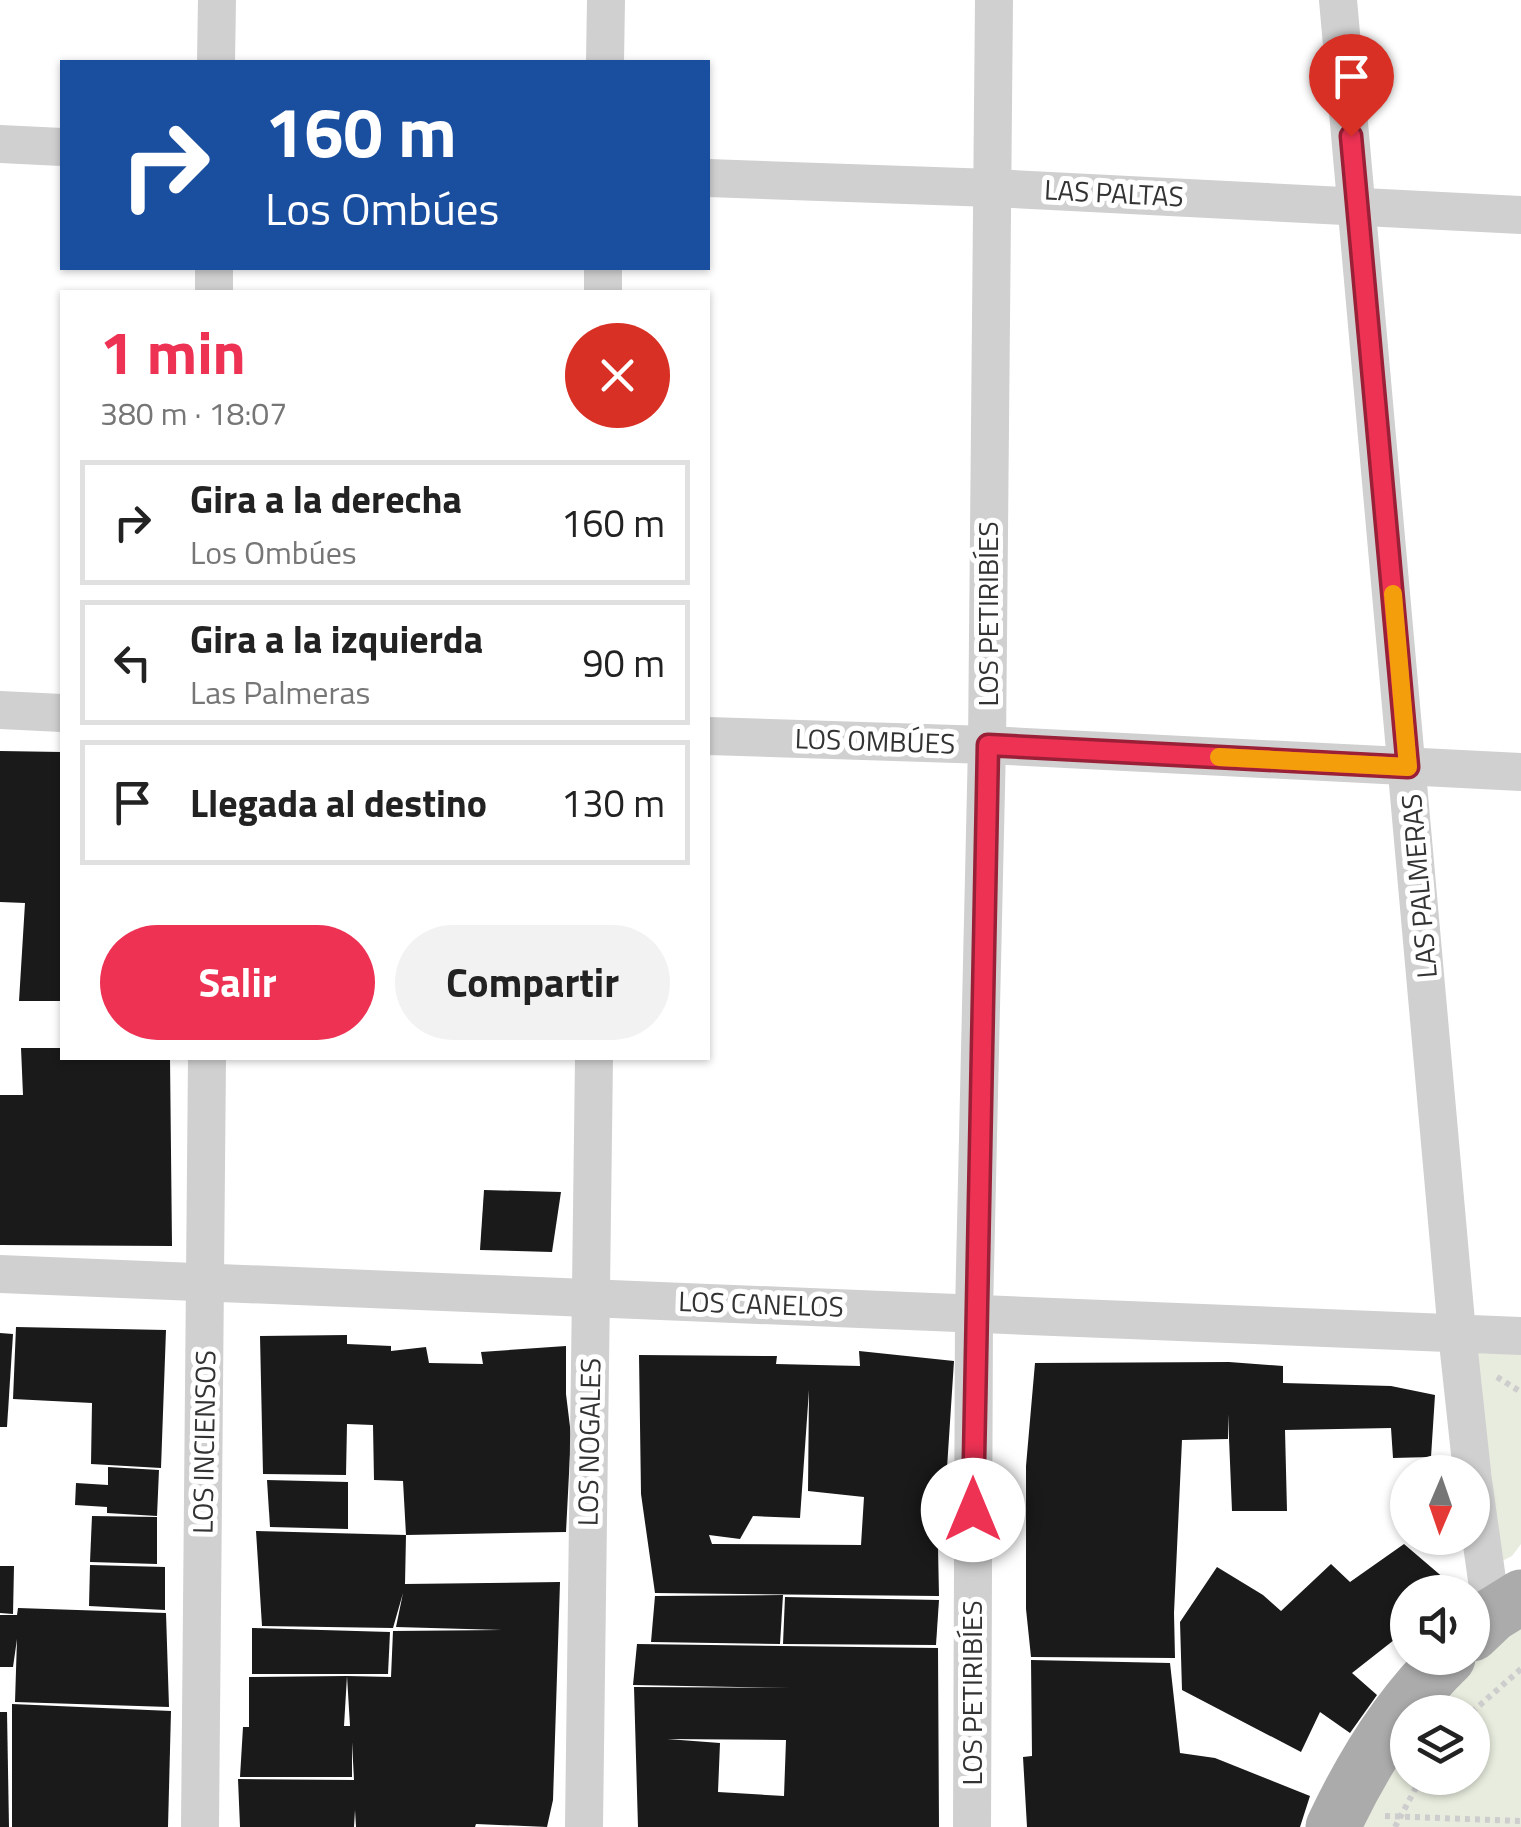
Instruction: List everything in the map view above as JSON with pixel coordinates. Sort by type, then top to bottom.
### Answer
[{"type":"main road","points":[[1333,1827],[1352,1787],[1391,1724],[1433,1675]]},
{"type":"street","points":[[216,60],[217,0]]},
{"type":"street","points":[[605,60],[606,0]]},
{"type":"street","name":"LOS PETIRIBÍES","points":[[972,1827],[974,1312],[988,745],[994,0]]},
{"type":"street","name":"LAS PALMERAS","points":[[1338,0],[1470,1455]]},
{"type":"street","points":[[0,144],[60,146]]},
{"type":"street","name":"LAS PALTAS","points":[[710,178],[1521,214]]},
{"type":"street","points":[[0,710],[60,712]]},
{"type":"street","name":"LOS OMBÚES","points":[[710,736],[988,745],[1521,772]]},
{"type":"street","name":"LOS INCIENSOS","points":[[200,1827],[207,1060]]},
{"type":"street","name":"LOS NOGALES","points":[[584,1827],[594,1060]]},
{"type":"street","name":"LOS CANELOS","points":[[0,1274],[1521,1336]]},
{"type":"street","name":"LAS PALMERAS","points":[[1490,1551],[1503,1607]]},
{"type":"path","points":[[1494,1374],[1521,1392]]},
{"type":"path","points":[[1490,1696],[1521,1668]]},
{"type":"path","points":[[1396,1827],[1412,1795]]},
{"type":"path","points":[[1385,1816],[1475,1823],[1521,1821]]},
{"type":"shaded area","points":[[1483,1347],[1521,1349],[1521,1544],[1502,1561],[1490,1455],[1473,1355]]},
{"type":"shaded area","points":[[1521,1616],[1521,1827],[1354,1827],[1390,1762],[1390,1795],[1490,1795],[1490,1695],[1435,1695],[1457,1675],[1490,1675],[1490,1645]]},
{"type":"building","points":[[0,751],[60,752],[60,1001],[19,1001],[25,903],[0,902]]},
{"type":"building","points":[[21,1048],[60,1048],[60,1060],[170,1060],[172,1246],[0,1245],[0,1095],[23,1095]]},
{"type":"building","points":[[484,1190],[561,1192],[552,1252],[480,1250]]},
{"type":"building","points":[[16,1327],[166,1330],[161,1468],[91,1464],[92,1403],[13,1399]]},
{"type":"building","points":[[0,1333],[13,1334],[7,1427],[0,1427]]},
{"type":"building","points":[[347,1335],[347,1344],[391,1346],[391,1351],[426,1347],[429,1363],[483,1364],[481,1352],[566,1346],[571,1435],[566,1532],[406,1535],[403,1481],[374,1480],[373,1425],[347,1424],[346,1475],[263,1474],[260,1336]]},
{"type":"building","points":[[859,1351],[954,1361],[938,1547],[939,1596],[655,1593],[641,1494],[639,1355],[777,1356],[776,1364],[860,1366]],"holes":[[[809,1390],[808,1491],[864,1497],[861,1545],[712,1544],[709,1535],[740,1539],[753,1516],[800,1518]]]},
{"type":"building","points":[[1229,1362],[1283,1366],[1283,1383],[1391,1386],[1435,1395],[1431,1455],[1393,1455],[1391,1428],[1285,1430],[1287,1511],[1232,1511],[1228,1414],[1228,1439],[1182,1440],[1175,1658],[1031,1657],[1026,1609],[1026,1466],[1035,1363]]},
{"type":"building","points":[[108,1467],[159,1470],[157,1516],[107,1513],[107,1507],[75,1505],[76,1483],[108,1485]]},
{"type":"building","points":[[267,1480],[348,1482],[348,1529],[270,1527]]},
{"type":"building","points":[[92,1516],[157,1517],[157,1564],[90,1562]]},
{"type":"building","points":[[256,1531],[406,1535],[405,1584],[560,1582],[553,1800],[547,1827],[356,1827],[355,1810],[354,1827],[240,1827],[238,1779],[354,1780],[352,1742],[352,1777],[240,1777],[243,1727],[249,1727],[249,1677],[347,1676],[391,1677],[393,1631],[502,1630],[396,1627],[403,1593],[393,1628],[262,1626]],"holes":[[[347,1676],[350,1726],[344,1726]]]},
{"type":"building","points":[[1390,1554],[1417,1555],[1440,1575],[1390,1575],[1390,1643],[1352,1673],[1377,1695],[1350,1733],[1320,1712],[1301,1752],[1182,1690],[1180,1622],[1217,1567],[1281,1611],[1331,1564],[1350,1582]]},
{"type":"building","points":[[90,1565],[165,1567],[165,1610],[89,1606]]},
{"type":"building","points":[[0,1566],[14,1566],[13,1614],[0,1613]]},
{"type":"building","points":[[783,1595],[780,1644],[651,1642],[655,1596]]},
{"type":"building","points":[[785,1597],[939,1600],[936,1645],[783,1644]]},
{"type":"building","points":[[18,1608],[166,1613],[169,1707],[15,1702],[17,1639],[13,1667],[0,1667],[0,1615],[17,1615]]},
{"type":"building","points":[[252,1628],[390,1632],[388,1674],[252,1674]]},
{"type":"building","points":[[637,1644],[938,1648],[939,1827],[638,1827],[634,1687],[792,1688],[633,1685]],"holes":[[[667,1739],[786,1740],[784,1796],[718,1792],[720,1743]]]},
{"type":"building","points":[[1031,1660],[1170,1663],[1180,1753],[1215,1758],[1310,1796],[1300,1827],[1027,1827],[1023,1757],[1032,1756]]},
{"type":"building","points":[[12,1704],[171,1711],[168,1827],[12,1827]]},
{"type":"building","points":[[0,1712],[7,1712],[9,1827],[0,1827]]},
{"type":"slow traffic","points":[[1219,757],[1408,767],[1393,594]]},
{"type":"route","points":[[973,1510],[988,745],[1408,767],[1351,136]]}]
